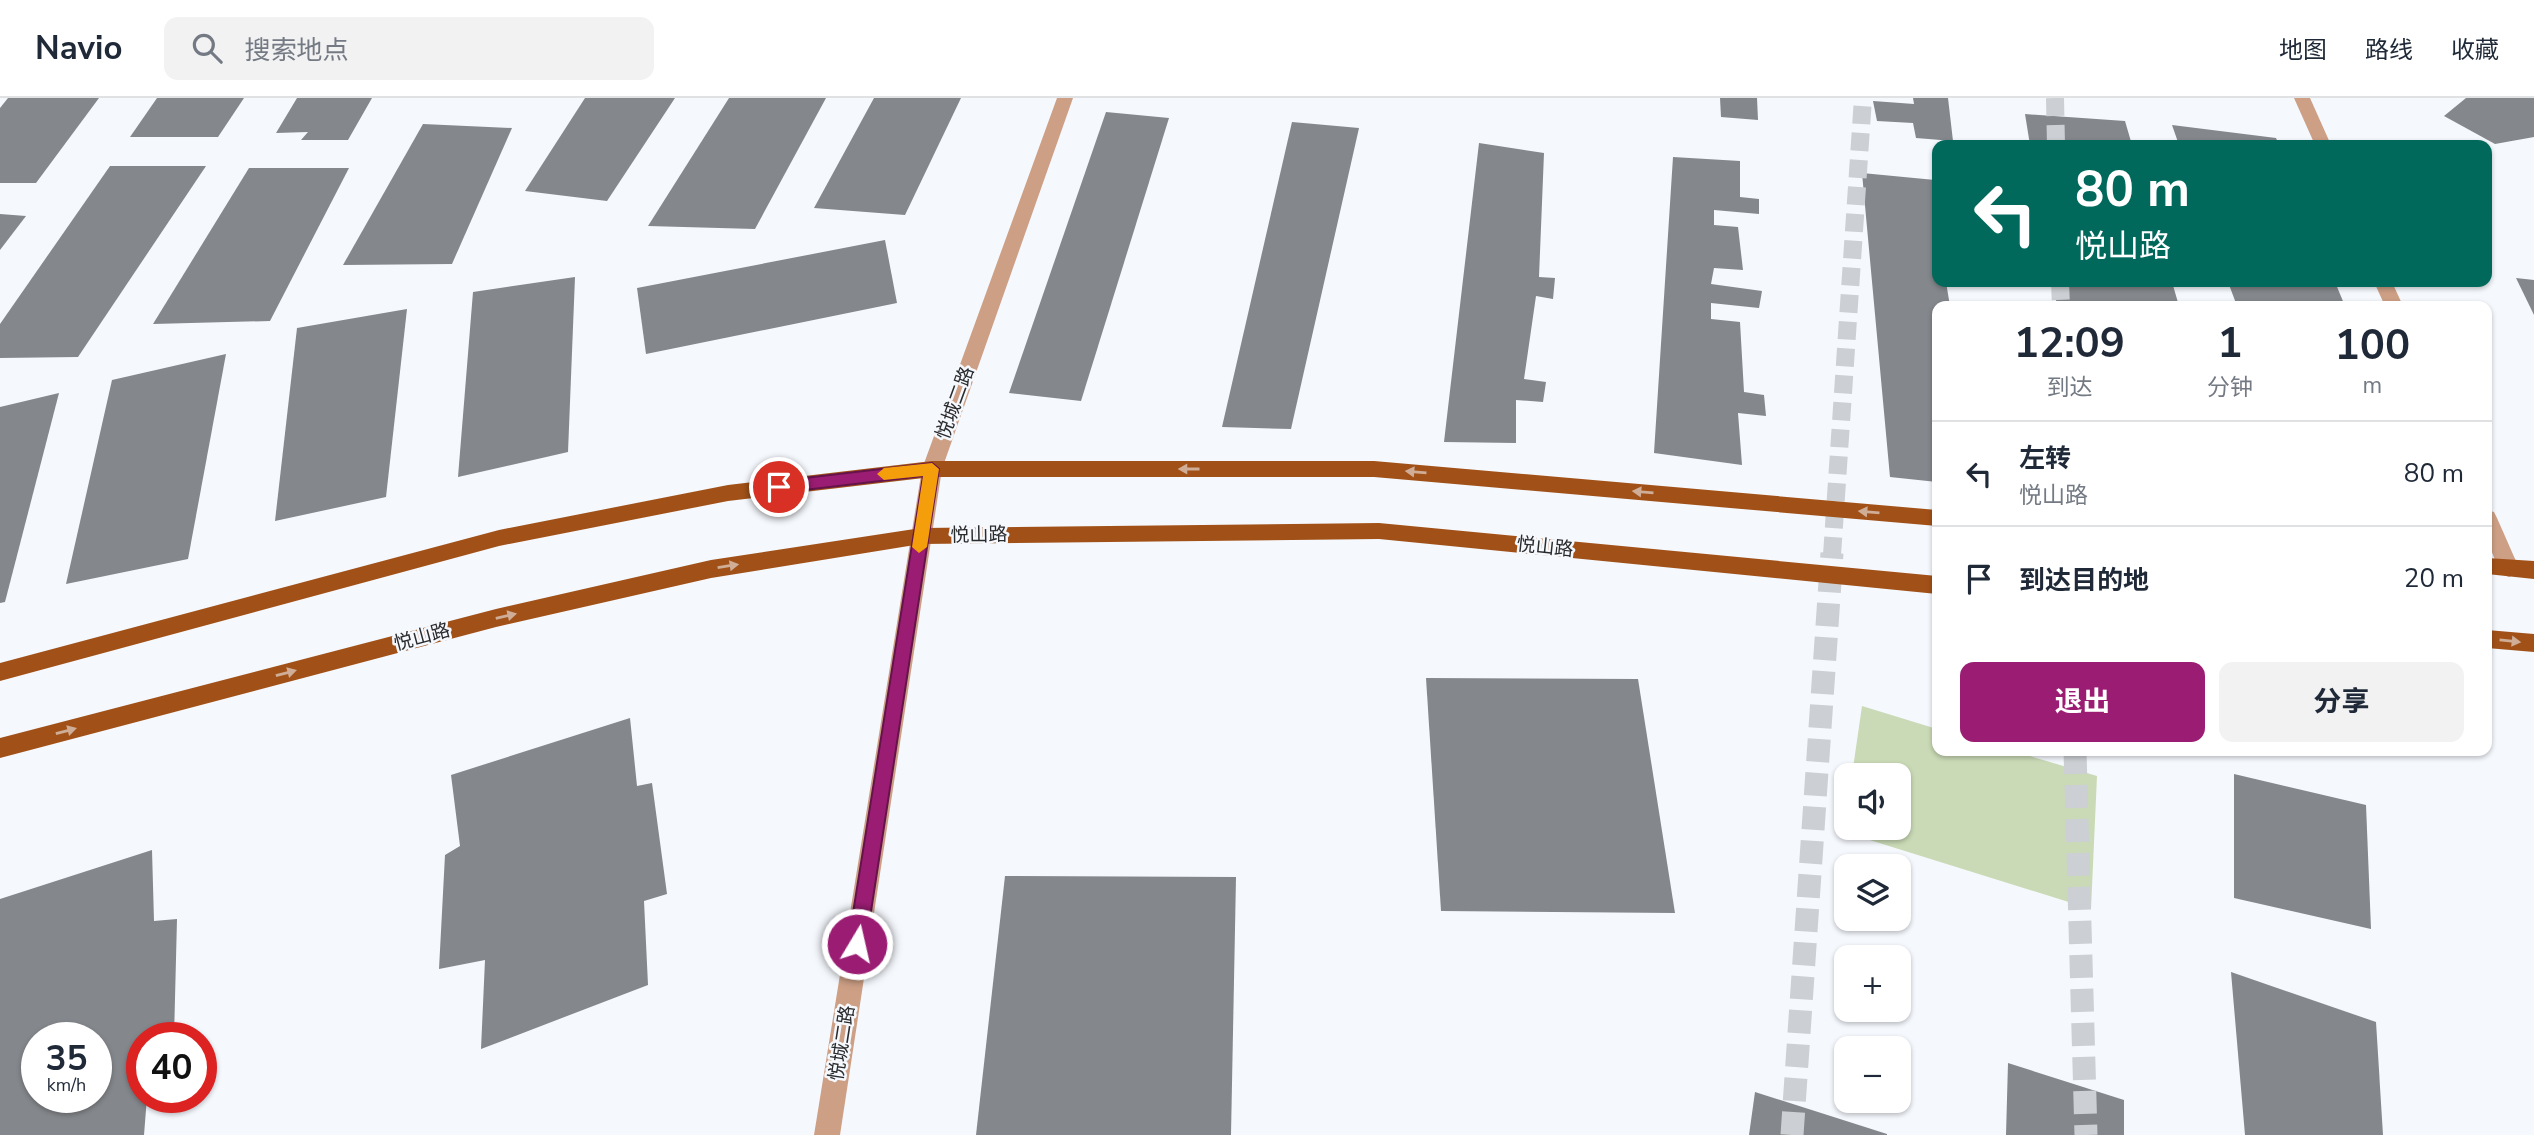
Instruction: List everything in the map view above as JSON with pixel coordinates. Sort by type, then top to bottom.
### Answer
[{"type":"main road","points":[[0,672],[499,538],[728,493],[932,469],[1374,469],[1932,518]]},
{"type":"main road","name":"悦山路","points":[[0,748],[496,618],[711,569],[921,536],[1379,531],[1932,585]]},
{"type":"main road","points":[[2492,566],[2534,570]]},
{"type":"main road","points":[[2492,639],[2534,643]]},
{"type":"street","name":"悦城二路","points":[[827,1135],[932,469],[1065,98]]},
{"type":"street","points":[[2302,98],[2321,140]]},
{"type":"street","points":[[2492,529],[2509,568]]},
{"type":"green space","points":[[1862,706],[1932,727],[1932,756],[2030,756],[2097,776],[2091,909],[1870,840],[1911,840],[1911,763],[1854,763]]},
{"type":"building","points":[[8,98],[99,98],[36,183],[0,183],[0,108]]},
{"type":"building","points":[[157,98],[244,98],[218,137],[130,137]]},
{"type":"building","points":[[297,98],[372,98],[348,140],[301,140],[308,132],[276,133]]},
{"type":"building","points":[[585,98],[675,98],[607,201],[525,191]]},
{"type":"building","points":[[729,98],[826,98],[755,229],[648,226]]},
{"type":"building","points":[[874,98],[961,98],[905,215],[814,208]]},
{"type":"building","points":[[1720,98],[1757,98],[1758,120],[1721,117]]},
{"type":"building","points":[[1913,98],[1948,98],[1953,140],[1916,138],[1913,123],[1877,121],[1873,101],[1914,104]]},
{"type":"building","points":[[2466,98],[2534,98],[2534,137],[2495,144],[2444,116]]},
{"type":"building","points":[[1106,112],[1169,118],[1081,401],[1009,393]]},
{"type":"building","points":[[2025,114],[2125,121],[2131,140],[2029,140]]},
{"type":"building","points":[[1292,122],[1359,128],[1291,429],[1222,427]]},
{"type":"building","points":[[423,124],[512,128],[452,264],[343,265]]},
{"type":"building","points":[[2172,125],[2277,140],[2177,140]]},
{"type":"building","points":[[1479,143],[1544,153],[1539,277],[1555,278],[1553,299],[1536,296],[1524,379],[1546,382],[1543,402],[1516,400],[1516,443],[1444,442]]},
{"type":"building","points":[[1673,157],[1740,161],[1740,197],[1759,199],[1759,214],[1714,210],[1714,225],[1738,227],[1743,270],[1714,268],[1711,284],[1762,291],[1759,308],[1711,303],[1711,319],[1740,322],[1744,392],[1764,395],[1766,416],[1738,413],[1742,465],[1654,453]]},
{"type":"building","points":[[110,166],[206,166],[78,357],[0,358],[0,324]]},
{"type":"building","points":[[249,168],[349,168],[270,321],[153,324]]},
{"type":"building","points":[[1862,173],[1932,180],[1932,287],[1947,287],[1949,301],[1932,301],[1932,481],[1890,477]]},
{"type":"building","points":[[0,214],[26,216],[0,250]]},
{"type":"building","points":[[885,240],[897,303],[646,354],[637,288]]},
{"type":"building","points":[[575,277],[568,452],[458,477],[473,292]]},
{"type":"building","points":[[2516,278],[2534,280],[2534,315]]},
{"type":"building","points":[[2054,287],[2173,287],[2178,301],[2056,301]]},
{"type":"building","points":[[2230,287],[2337,287],[2343,301],[2235,301]]},
{"type":"building","points":[[407,309],[386,497],[275,521],[297,328]]},
{"type":"building","points":[[226,354],[188,559],[66,584],[112,380]]},
{"type":"building","points":[[59,393],[5,602],[0,603],[0,407]]},
{"type":"building","points":[[1426,678],[1638,679],[1675,913],[1441,911]]},
{"type":"building","points":[[630,718],[637,786],[652,783],[667,894],[644,901],[648,985],[481,1049],[485,960],[439,969],[445,855],[460,846],[451,775]]},
{"type":"building","points":[[2234,774],[2366,805],[2371,929],[2234,898]]},
{"type":"building","points":[[152,850],[154,921],[177,919],[174,1022],[126,1022],[126,1113],[146,1113],[144,1135],[0,1135],[0,899]]},
{"type":"building","points":[[1005,876],[1236,877],[1231,1135],[976,1135]]},
{"type":"building","points":[[2231,972],[2376,1022],[2383,1135],[2245,1135]]},
{"type":"building","points":[[2008,1063],[2124,1100],[2124,1135],[2006,1135]]},
{"type":"building","points":[[1755,1092],[1887,1134],[1887,1135],[1749,1135]]},
{"type":"tunnel","points":[[1832,555],[1863,98]]},
{"type":"tunnel","points":[[2055,98],[2056,140]]},
{"type":"tunnel","points":[[2060,287],[2061,301]]},
{"type":"tunnel","points":[[1792,1135],[1832,553]]},
{"type":"tunnel","points":[[2075,756],[2086,1135]]},
{"type":"slow traffic","points":[[884,474],[932,469],[919,547]]},
{"type":"route","points":[[779,487],[932,469],[857,944]]}]
